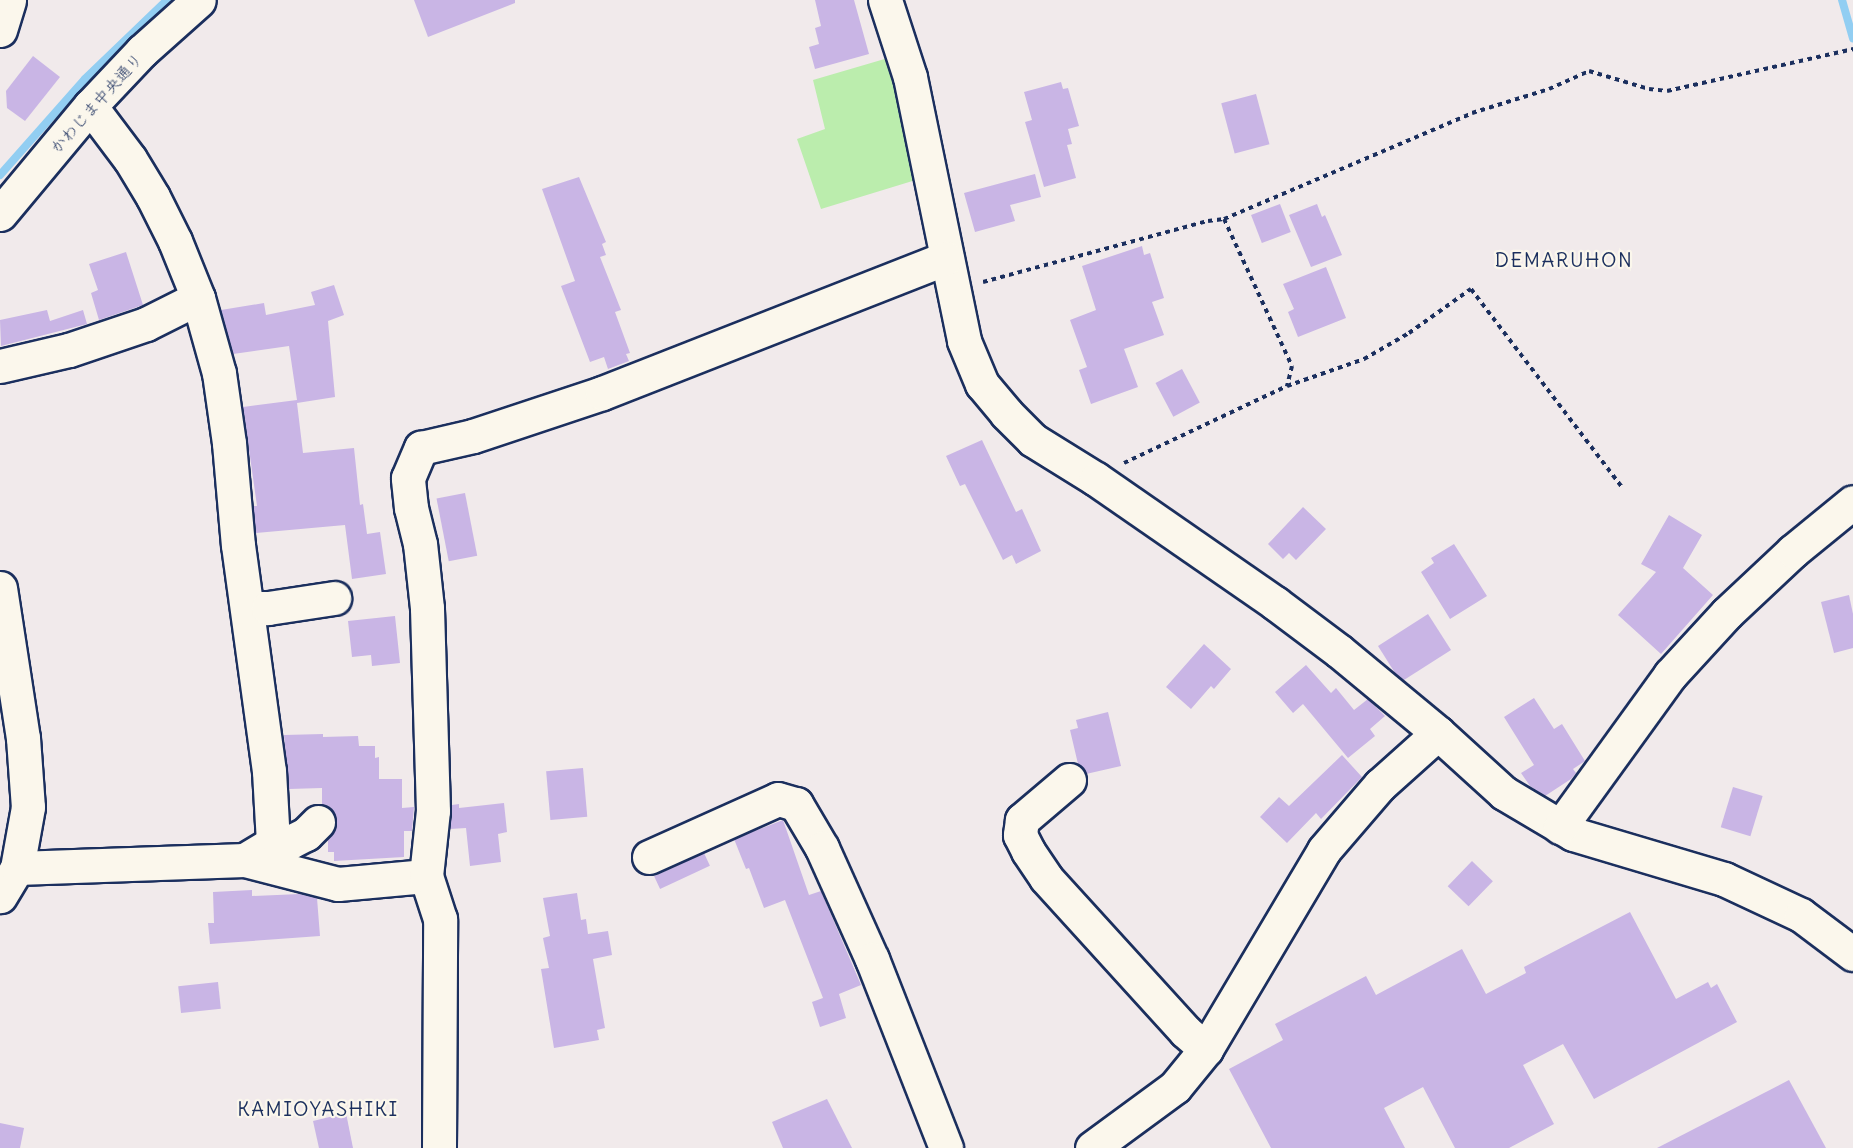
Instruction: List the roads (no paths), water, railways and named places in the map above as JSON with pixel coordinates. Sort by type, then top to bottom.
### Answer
[{"type":"street","points":[[0,30],[9,0]]},
{"type":"street","name":"かわじま中央通り","points":[[0,214],[90,106],[142,51],[199,0]]},
{"type":"street","points":[[885,0],[910,77],[964,341],[982,384],[1033,440],[1096,479],[1275,603],[1339,651],[1438,733],[1503,793],[1573,834],[1724,879],[1801,915],[1853,954]]},
{"type":"street","points":[[90,106],[130,159],[153,197],[175,241],[198,298],[219,373],[229,443],[238,545],[269,771],[273,843]]},
{"type":"street","points":[[439,1148],[440,919],[426,876],[433,811],[428,608],[420,544],[411,508],[408,478],[421,448],[473,436],[602,393],[947,258]]},
{"type":"street","points":[[0,366],[69,350],[146,324],[198,298]]},
{"type":"street","points":[[1560,827],[1678,666],[1760,582],[1853,502]]},
{"type":"street","points":[[0,588],[23,738],[28,807],[17,868],[0,896]]},
{"type":"street","points":[[248,608],[268,608],[334,598]]},
{"type":"street","points":[[1092,1148],[1175,1087],[1206,1049],[1323,850],[1380,784],[1438,733]]},
{"type":"street","points":[[1069,780],[1022,820],[1020,835],[1028,851],[1046,878],[1185,1031],[1206,1049]]},
{"type":"street","points":[[649,857],[778,799],[796,804],[822,848],[872,959],[946,1148]]},
{"type":"street","points":[[245,860],[273,843],[290,842],[306,834],[318,822]]},
{"type":"street","points":[[17,868],[245,860],[338,884],[426,876]]},
{"type":"waterway","points":[[0,175],[85,79],[167,0]]},
{"type":"waterway","points":[[1842,0],[1853,38]]},
{"type":"district","name":"DEMARUHON","points":[[1564,259]]},
{"type":"district","name":"KAMIOYASHIKI","points":[[318,1108]]}]
